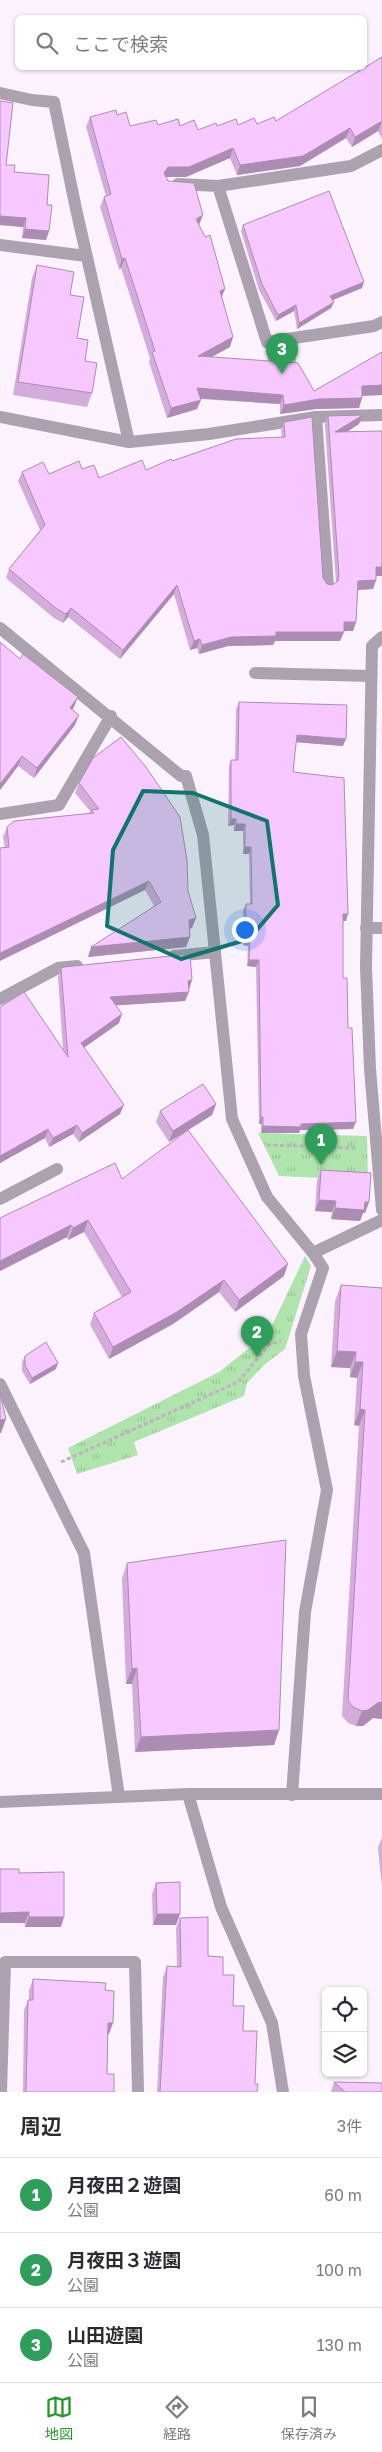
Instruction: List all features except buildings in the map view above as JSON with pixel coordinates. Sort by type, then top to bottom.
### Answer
[{"type":"street","points":[[0,93],[32,100],[54,102],[128,442]]},
{"type":"street","points":[[168,184],[218,186],[351,166],[382,150]]},
{"type":"street","points":[[218,186],[267,342],[374,326],[382,322]]},
{"type":"street","points":[[0,244],[86,256]]},
{"type":"street","points":[[0,417],[128,442],[209,434],[316,417],[382,415]]},
{"type":"street","points":[[316,417],[328,586]]},
{"type":"street","points":[[0,628],[111,716],[181,776],[186,776],[203,835],[232,1120],[267,1197],[323,1268],[301,1334],[304,1376],[327,1490],[305,1612],[292,1795]]},
{"type":"street","points":[[382,637],[372,646],[371,676],[376,777],[366,928],[366,968],[376,1069],[377,1147],[382,1210]]},
{"type":"street","points":[[255,673],[371,676]]},
{"type":"street","points":[[0,814],[58,805],[111,716]]},
{"type":"street","points":[[366,928],[382,928]]},
{"type":"street","points":[[166,957],[215,952]]},
{"type":"street","points":[[0,999],[58,968],[87,965]]},
{"type":"street","points":[[0,1199],[57,1169]]},
{"type":"street","points":[[313,1254],[382,1220]]},
{"type":"street","points":[[0,1384],[84,1553],[120,1797]]},
{"type":"street","points":[[188,1794],[221,1907],[272,2023],[283,2092]]},
{"type":"street","points":[[0,1802],[188,1794],[382,1794]]},
{"type":"street","points":[[1,2092],[2,2011],[6,1962],[135,1962],[138,2092]]},
{"type":"path","points":[[268,1145],[359,1149],[377,1147]]},
{"type":"path","points":[[42,1470],[238,1382],[269,1345],[301,1334]]},
{"type":"highlighted area","points":[[143,791],[193,793],[267,821],[278,905],[249,939],[181,959],[107,926],[113,850]]},
{"type":"green space","points":[[296,348],[296,398],[266,397],[268,351]]},
{"type":"green space","points":[[258,1133],[367,1136],[368,1180],[279,1176]]},
{"type":"green space","points":[[305,1256],[311,1266],[285,1349],[264,1365],[247,1383],[244,1396],[134,1442],[138,1455],[77,1474],[68,1448],[219,1372],[269,1332]]},
{"type":"place","name":"山田遊園","points":[[282,374]]},
{"type":"place","name":"月夜田２遊園","points":[[321,1165]]},
{"type":"place","name":"月夜田３遊園","points":[[257,1357]]}]
